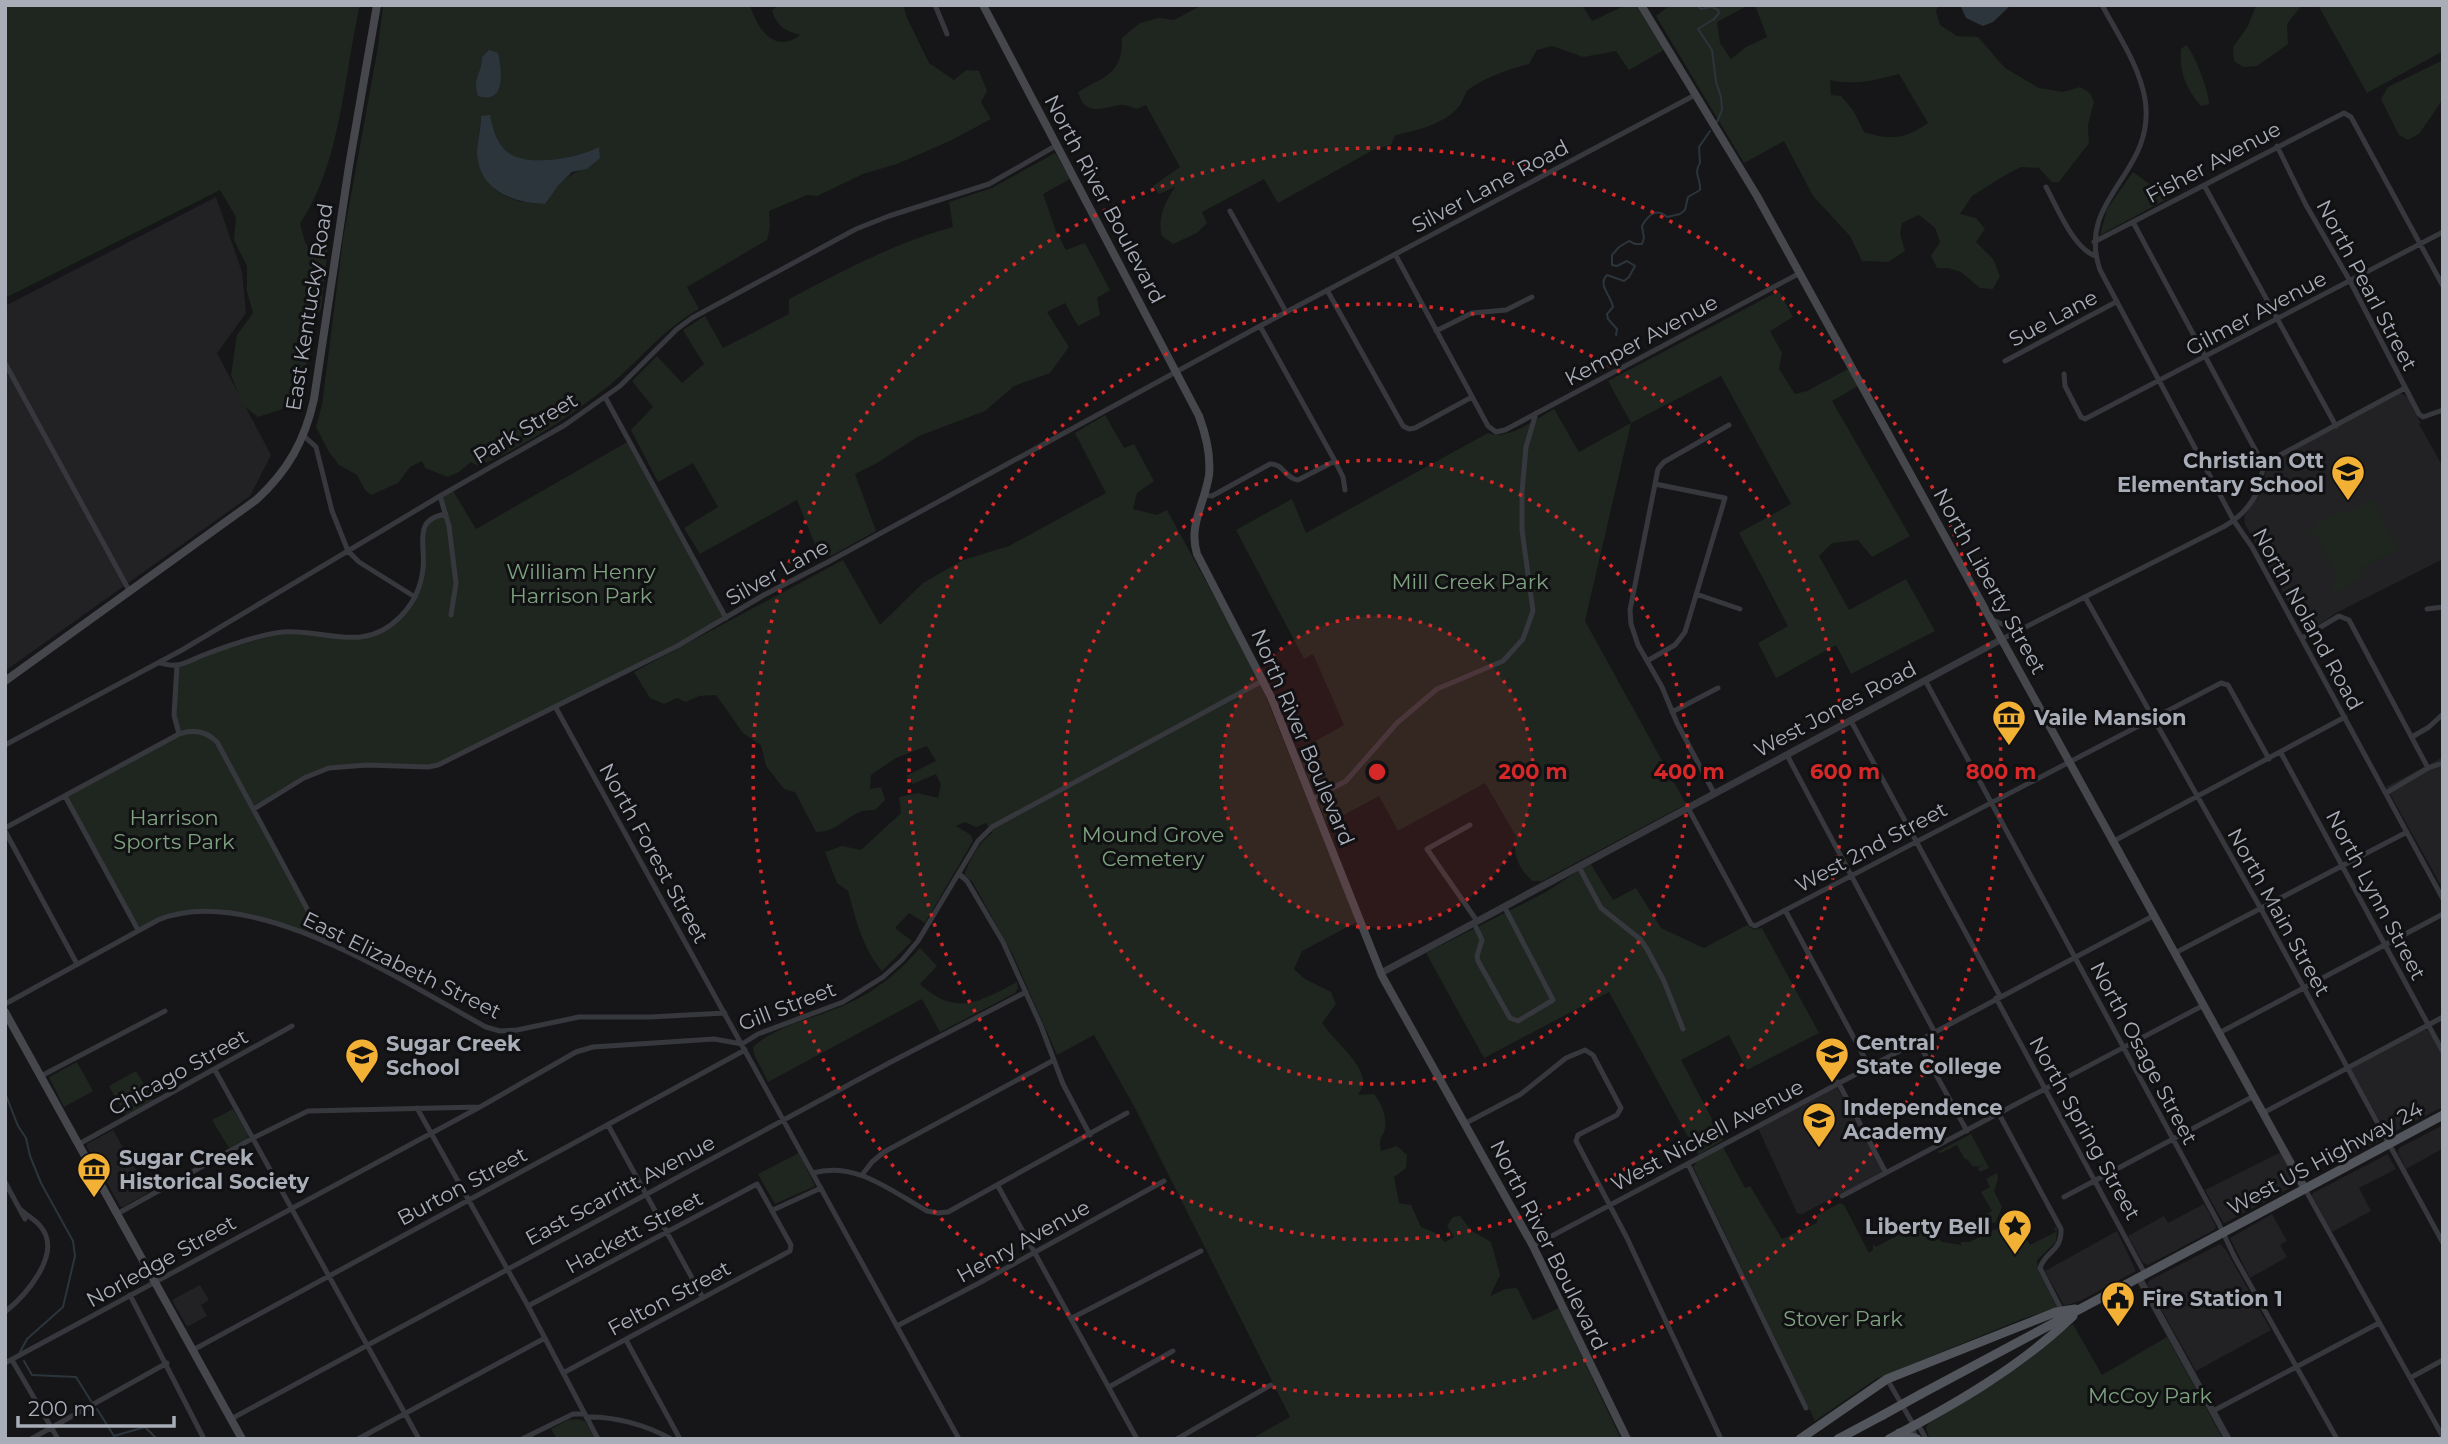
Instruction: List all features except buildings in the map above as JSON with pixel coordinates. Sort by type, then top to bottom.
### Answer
[{"type":"main road","name":"East Kentucky Road","points":[[5,681],[256,500],[284,471],[304,436],[314,398],[349,166],[377,5]]},
{"type":"main road","name":"North River Boulevard","points":[[983,5],[1199,416],[1208,443],[1209,474],[1194,526],[1197,554],[1264,680],[1381,973],[1533,1246],[1626,1439]]},
{"type":"main road","name":"North Liberty Street","points":[[1641,5],[1757,196],[2305,1189]]},
{"type":"main road","points":[[5,1012],[242,1439]]},
{"type":"main road","name":"West US Highway 24","points":[[1838,1439],[2443,1115]]},
{"type":"main road","points":[[1800,1439],[1887,1379],[2062,1311],[2080,1309]]},
{"type":"main road","points":[[1889,1439],[1948,1407],[2019,1361],[2080,1309]]},
{"type":"main road","points":[[1899,1433],[1917,1439]]},
{"type":"street","points":[[935,5],[947,34]]},
{"type":"street","points":[[2094,242],[2102,209],[2140,149],[2145,127],[2145,101],[2140,79],[2102,5]]},
{"type":"street","name":"Silver Lane Road","points":[[1298,306],[1696,95]]},
{"type":"street","name":"Fisher Avenue","points":[[2094,242],[2277,146],[2347,113],[2420,244]]},
{"type":"street","name":"Park Street","points":[[5,745],[160,663],[440,496],[565,425],[605,397],[677,329],[726,299],[856,229],[989,184],[1057,145]]},
{"type":"street","name":"North Pearl Street","points":[[2277,146],[2419,414],[2423,417],[2443,410]]},
{"type":"street","points":[[2204,185],[2336,426]]},
{"type":"street","points":[[2046,187],[2074,238],[2088,254],[2096,257]]},
{"type":"street","points":[[1230,211],[1286,312]]},
{"type":"street","points":[[2133,222],[2264,466]]},
{"type":"street","name":"Gilmer Avenue","points":[[2064,374],[2066,386],[2083,418],[2158,382],[2443,232]]},
{"type":"street","name":"North Noland Road","points":[[2094,242],[2096,257],[2116,302],[2158,382],[2234,521],[2252,547],[2443,899]]},
{"type":"street","points":[[2420,244],[2443,286]]},
{"type":"street","points":[[1327,290],[1403,426],[1415,428],[1472,397],[1395,254]]},
{"type":"street","name":"Kemper Avenue","points":[[1472,397],[1488,426],[1495,431],[1505,430],[1800,273]]},
{"type":"street","points":[[1436,331],[1472,313],[1506,310],[1532,297]]},
{"type":"street","name":"Sue Lane","points":[[2005,361],[2116,302]]},
{"type":"street","name":"Silver Lane","points":[[254,809],[304,778],[329,768],[439,765],[556,708],[726,618],[1298,306]]},
{"type":"street","points":[[1260,326],[1335,461],[1343,477],[1345,490]]},
{"type":"street","points":[[5,363],[130,592]]},
{"type":"street","points":[[2234,521],[2253,499],[2264,466],[2273,458],[2404,388]]},
{"type":"street","points":[[605,397],[726,618]]},
{"type":"street","points":[[1312,799],[1346,781],[1397,723],[1437,689],[1503,662],[1523,639],[1533,611],[1522,530],[1522,492],[1526,447],[1536,413]]},
{"type":"street","points":[[1714,793],[1634,635],[1630,610],[1658,468],[1664,461],[1729,425]]},
{"type":"street","points":[[304,436],[316,447],[332,511],[348,551],[359,562],[415,597]]},
{"type":"street","points":[[1204,495],[1212,496],[1270,464],[1278,465],[1289,477],[1298,480],[1335,461]]},
{"type":"street","points":[[1647,661],[1682,639],[1725,498],[1655,484]]},
{"type":"street","points":[[440,496],[446,514],[456,583],[451,615]]},
{"type":"street","points":[[160,663],[177,665],[285,632],[354,638],[377,634],[402,615],[415,597],[423,573],[422,534],[425,525],[431,518],[446,514]]},
{"type":"street","name":"West Jones Road","points":[[1381,973],[1924,680],[2234,521]]},
{"type":"street","points":[[1696,594],[1740,608]]},
{"type":"street","name":"North Main Street","points":[[2085,597],[2443,1242]]},
{"type":"street","points":[[2427,609],[2443,607]]},
{"type":"street","points":[[2302,638],[2340,616],[2349,620],[2428,768]]},
{"type":"street","points":[[1992,619],[2011,628],[2026,627]]},
{"type":"street","points":[[177,665],[174,715],[179,734]]},
{"type":"street","name":"Gill Street","points":[[117,1214],[253,1138],[308,1111],[480,1107],[576,1052],[593,1047],[714,1039],[744,1047],[758,1034],[843,1002],[883,977],[918,941],[978,841],[992,827],[1264,680]]},
{"type":"street","name":"North Osage Street","points":[[1924,680],[2337,1439]]},
{"type":"street","name":"West 2nd Street","points":[[1688,808],[1753,925],[2221,683],[2228,685],[2269,758]]},
{"type":"street","points":[[1672,712],[1718,688]]},
{"type":"street","name":"North Forest Street","points":[[556,708],[744,1047]]},
{"type":"street","points":[[2412,737],[2443,714]]},
{"type":"street","points":[[2114,841],[2345,717]]},
{"type":"street","name":"North Spring Street","points":[[1851,721],[2228,1439]]},
{"type":"street","points":[[77,964],[5,830],[179,734],[195,731],[206,734],[217,742],[325,942]]},
{"type":"street","name":"North Lynn Street","points":[[2281,753],[2443,1052]]},
{"type":"street","points":[[1787,755],[1934,1031]]},
{"type":"street","points":[[2386,793],[2428,768],[2443,763]]},
{"type":"street","points":[[65,796],[138,930]]},
{"type":"street","points":[[1470,825],[1427,849],[1475,922],[1482,940],[1478,961],[1510,1018],[1518,1021],[1553,1000],[1504,906]]},
{"type":"street","points":[[2175,953],[2407,832]]},
{"type":"street","points":[[1579,867],[1601,908],[1640,939],[1647,949],[1664,981],[1683,1029]]},
{"type":"street","points":[[959,874],[967,881],[1003,942],[1063,1084],[1090,1135]]},
{"type":"street","name":"East Elizabeth Street","points":[[5,1004],[138,930],[174,913],[203,910],[248,916],[299,930],[486,1027],[500,1031],[579,1017],[725,1013]]},
{"type":"street","points":[[1785,910],[1869,1066]]},
{"type":"street","points":[[2219,1033],[2443,914]]},
{"type":"street","name":"West Nickell Avenue","points":[[1533,1246],[2155,915]]},
{"type":"street","name":"East Scarritt Avenue","points":[[231,1419],[889,1063],[1026,992]]},
{"type":"street","points":[[1842,1196],[2204,1005]]},
{"type":"street","points":[[41,1076],[165,1011]]},
{"type":"street","points":[[2263,1113],[2443,1017]]},
{"type":"street","name":"Chicago Street","points":[[79,1144],[292,1026]]},
{"type":"street","points":[[1917,1040],[1967,1131]]},
{"type":"street","points":[[744,1047],[959,1439]]},
{"type":"street","name":"Burton Street","points":[[193,1350],[608,1125],[744,1047]]},
{"type":"street","points":[[1466,1123],[1521,1094],[1566,1058],[1586,1050],[1593,1055],[1620,1108],[1617,1115],[1578,1135],[1576,1139],[1721,1439]]},
{"type":"street","points":[[862,1175],[872,1161],[884,1152],[1054,1060]]},
{"type":"street","points":[[215,1070],[369,1344],[419,1439]]},
{"type":"street","points":[[1838,1082],[1886,1173]]},
{"type":"street","points":[[2064,1197],[2254,1096]]},
{"type":"street","name":"Norledge Street","points":[[8,1361],[480,1107]]},
{"type":"street","points":[[417,1108],[528,1306],[598,1439]]},
{"type":"street","points":[[813,1173],[835,1169],[862,1175],[927,1211],[948,1212],[1127,1113]]},
{"type":"street","points":[[1999,1114],[2061,1229],[2062,1238],[2058,1246],[2041,1262],[2040,1268],[2062,1311]]},
{"type":"street","points":[[608,1125],[703,1298]]},
{"type":"street","points":[[1688,1164],[1806,1408]]},
{"type":"street","name":"Henry Avenue","points":[[897,1326],[1164,1181]]},
{"type":"street","points":[[5,1182],[25,1219]]},
{"type":"street","name":"Hackett Street","points":[[528,1306],[755,1185],[759,1185],[773,1210]]},
{"type":"street","points":[[998,1186],[1137,1439]]},
{"type":"street","points":[[773,1210],[821,1188]]},
{"type":"street","name":"North Liberty Street","points":[[2305,1189],[2443,1437]]},
{"type":"street","points":[[5,1312],[30,1289],[47,1259],[46,1238],[42,1227],[20,1209]]},
{"type":"street","name":"Felton Street","points":[[562,1373],[790,1251],[791,1245],[773,1210]]},
{"type":"street","points":[[1072,1318],[1201,1251]]},
{"type":"street","points":[[130,1295],[204,1439]]},
{"type":"street","points":[[2213,1411],[2379,1322]]},
{"type":"street","points":[[358,1439],[545,1338]]},
{"type":"street","points":[[626,1340],[680,1439]]},
{"type":"street","points":[[1109,1387],[1173,1351]]},
{"type":"street","points":[[2410,1378],[2443,1360]]},
{"type":"street","points":[[8,1361],[58,1439]]},
{"type":"street","points":[[31,1439],[167,1363]]},
{"type":"street","points":[[1887,1379],[1913,1424],[1917,1439]]},
{"type":"street","points":[[1177,1439],[1271,1385]]},
{"type":"street","points":[[522,1439],[573,1414],[637,1424],[671,1439]]},
{"type":"street","points":[[1913,1424],[1920,1428],[1926,1439]]},
{"type":"shaded area","points":[[1960,5],[2011,5],[1993,22],[1983,26],[1966,18]]},
{"type":"shaded area","points":[[489,50],[498,53],[500,85],[494,96],[478,96],[476,84],[482,57]]},
{"type":"shaded area","points":[[490,115],[499,142],[514,156],[551,160],[578,155],[599,147],[600,158],[587,169],[572,172],[545,204],[510,197],[491,186],[479,167],[477,154],[481,116]]},
{"type":"shaded area","points":[[216,197],[242,272],[246,313],[217,353],[271,455],[250,496],[5,671],[5,306]]},
{"type":"shaded area","name":"Christian Ott Elementary School","points":[[2401,393],[2408,397],[2421,423],[2419,424],[2443,467],[2443,559],[2336,613],[2306,633],[2245,524],[2244,517],[2262,486],[2271,462]]},
{"type":"shaded area","points":[[2443,757],[2443,889],[2386,787]]},
{"type":"shaded area","points":[[2424,1029],[2429,1031],[2443,1057],[2443,1107],[2388,1135],[2350,1068]]},
{"type":"shaded area","name":"Independence Academy","points":[[1835,1087],[1882,1170],[1881,1173],[1802,1214],[1797,1213],[1758,1128]]},
{"type":"shaded area","points":[[2443,1125],[2442,1149],[2406,1169],[2398,1153],[2399,1148]]},
{"type":"shaded area","points":[[2374,1126],[2379,1135],[2377,1142],[2344,1159],[2337,1145]]},
{"type":"shaded area","points":[[113,1130],[149,1192],[123,1207],[87,1147],[87,1144]]},
{"type":"shaded area","points":[[2281,1152],[2295,1177],[2296,1185],[2223,1222],[2205,1190]]},
{"type":"shaded area","points":[[2386,1155],[2396,1169],[2359,1188],[2371,1211],[2332,1232],[2312,1196],[2313,1193]]},
{"type":"shaded area","points":[[2204,1204],[2215,1224],[2214,1230],[2148,1265],[2143,1263],[2128,1236],[2164,1216],[2168,1223]]},
{"type":"shaded area","points":[[2272,1214],[2287,1241],[2280,1245],[2287,1257],[2250,1278],[2230,1238]]},
{"type":"shaded area","points":[[2117,1231],[2136,1271],[2080,1301],[2064,1306],[2045,1271]]},
{"type":"shaded area","points":[[2220,1244],[2226,1250],[2271,1330],[2196,1371],[2147,1284]]},
{"type":"shaded area","points":[[200,1285],[209,1300],[201,1305],[207,1316],[187,1327],[172,1300]]},
{"type":"green space","points":[[5,5],[360,5],[333,146],[314,199],[300,224],[305,242],[313,255],[316,229],[321,217],[328,218],[330,229],[321,309],[311,324],[303,402],[258,417],[243,405],[231,375],[237,335],[253,313],[247,291],[247,266],[234,240],[236,217],[220,190],[5,298]]},
{"type":"green space","points":[[383,5],[750,5],[762,30],[782,42],[800,35],[786,30],[776,20],[772,10],[779,5],[903,5],[929,63],[954,80],[966,70],[979,71],[987,91],[981,102],[991,119],[952,140],[897,164],[863,174],[817,196],[807,195],[769,211],[767,240],[687,287],[699,309],[663,335],[610,385],[579,408],[529,440],[478,466],[471,462],[448,477],[425,468],[422,461],[410,467],[398,483],[371,495],[357,475],[339,465],[316,427],[322,405],[343,239],[378,47]],"holes":[[[481,116],[503,148],[511,155],[523,159],[564,158],[599,147],[587,169],[568,177],[545,204],[520,201],[500,193],[486,178],[478,150]]]},
{"type":"green space","points":[[1202,5],[1582,5],[1592,21],[1626,5],[1636,5],[1664,50],[1629,70],[1616,51],[1583,57],[1552,46],[1537,50],[1529,64],[1492,76],[1470,88],[1454,112],[1439,122],[1395,135],[1391,145],[1375,149],[1278,203],[1264,179],[1202,212],[1207,223],[1197,233],[1173,244],[1162,236],[1161,216],[1175,187],[1159,194],[1153,186],[1180,167],[1146,105],[1136,109],[1122,105],[1094,109],[1085,105],[1078,92],[1116,67],[1122,50],[1122,38],[1140,23],[1159,18],[1174,20]]},
{"type":"green space","points":[[1670,5],[1749,5],[1717,22],[1720,43],[1731,59],[1746,47],[1767,37],[1755,5],[1938,5],[1936,11],[1940,25],[1957,36],[1978,37],[2005,68],[2039,88],[2063,92],[2080,87],[2090,93],[2094,102],[2088,125],[2089,143],[2059,182],[2052,182],[2039,168],[2021,167],[1972,196],[1960,214],[1976,218],[1985,229],[1976,242],[1993,259],[2000,276],[1993,289],[1980,288],[1961,272],[1937,268],[1931,256],[1940,242],[1935,228],[1919,215],[1902,223],[1900,234],[1905,251],[1888,262],[1862,261],[1850,236],[1813,196],[1784,141],[1744,163],[1656,16]],"holes":[[[1899,74],[1928,123],[1898,137],[1882,137],[1864,132],[1853,110],[1841,96],[1831,95],[1830,80],[1856,82]]]},
{"type":"green space","points":[[2256,5],[2302,5],[2287,24],[2288,44],[2257,66],[2243,67],[2234,61],[2233,47],[2248,26]]},
{"type":"green space","points":[[2318,5],[2443,5],[2443,51],[2367,93]]},
{"type":"green space","points":[[2186,45],[2201,73],[2209,104],[2201,106],[2185,80],[2181,49]]},
{"type":"green space","points":[[2443,60],[2443,99],[2419,134],[2408,140],[2399,135],[2381,99],[2388,87]]},
{"type":"green space","points":[[1055,153],[1070,179],[1043,194],[1056,231],[1066,250],[1085,243],[1110,290],[1097,298],[1100,315],[1078,326],[1065,303],[1047,312],[1069,347],[1050,373],[1014,386],[985,411],[919,436],[855,474],[876,531],[831,556],[818,552],[797,500],[700,554],[684,528],[718,507],[693,463],[658,482],[631,430],[653,407],[632,381],[657,356],[682,383],[704,364],[683,330],[705,316],[723,348],[789,314],[789,299],[889,249],[953,227],[949,202],[992,188]]},
{"type":"green space","points":[[2133,172],[2169,198],[2100,235],[2107,209]]},
{"type":"green space","points":[[1779,291],[1793,317],[1770,331],[1782,353],[1779,369],[1795,394],[1807,391],[1848,369],[1858,386],[1832,401],[1910,536],[1872,557],[1858,540],[1832,543],[1819,556],[1849,610],[1906,579],[1935,631],[1851,674],[1836,645],[1776,678],[1758,643],[1788,626],[1739,533],[1791,504],[1721,376],[1631,423],[1608,381]]},
{"type":"green space","name":"Mill Creek Park","points":[[1554,409],[1579,452],[1631,423],[1585,621],[1686,804],[1542,881],[1532,881],[1520,867],[1515,850],[1517,838],[1485,783],[1398,831],[1379,796],[1327,824],[1297,751],[1344,725],[1313,654],[1304,659],[1236,530],[1292,499],[1306,533],[1488,433],[1496,435],[1513,431]]},
{"type":"green space","name":"Mound Grove Cemetery","points":[[1105,415],[1124,448],[1134,444],[1154,481],[1137,493],[1133,509],[1157,515],[1167,510],[1257,675],[1357,922],[1302,951],[1294,969],[1305,979],[1331,992],[1336,1004],[1322,1023],[1360,1070],[1363,1085],[1358,1095],[1374,1094],[1381,1105],[1385,1123],[1380,1140],[1381,1151],[1397,1146],[1407,1155],[1406,1168],[1394,1177],[1399,1203],[1411,1205],[1421,1227],[1434,1232],[1445,1242],[1454,1237],[1447,1226],[1453,1217],[1460,1216],[1472,1231],[1491,1242],[1500,1275],[1490,1296],[1505,1289],[1517,1288],[1533,1320],[1559,1308],[1621,1439],[1251,1439],[1290,1417],[1135,1108],[1094,1035],[1057,1055],[1013,955],[972,881],[964,875],[978,847],[992,833],[986,823],[976,827],[965,822],[956,826],[971,835],[973,841],[925,923],[909,913],[895,928],[912,941],[882,971],[865,943],[848,891],[837,883],[825,852],[842,846],[861,850],[901,813],[899,797],[918,793],[938,798],[941,785],[936,774],[913,784],[906,776],[936,761],[927,746],[896,758],[871,775],[870,789],[881,787],[885,800],[875,810],[866,810],[833,828],[816,832],[795,792],[784,789],[766,766],[761,745],[743,733],[716,695],[699,696],[686,702],[677,698],[664,704],[650,698],[634,672],[843,560],[880,625],[923,583],[963,560],[1009,546],[1106,493],[1075,433]]},
{"type":"green space","name":"William Henry Harrison Park","points":[[629,441],[726,618],[438,765],[367,765],[316,772],[254,809],[325,942],[253,917],[214,910],[177,912],[138,930],[65,796],[179,734],[174,715],[177,665],[285,632],[354,638],[377,634],[409,607],[420,585],[425,525],[446,513],[440,496],[452,489],[476,529]]},
{"type":"green space","points":[[2372,500],[2398,549],[2361,568],[2364,576],[2336,593],[2331,583],[2339,578],[2315,534],[2312,536],[2309,531],[2317,527],[2316,524],[2342,511],[2344,514]]},
{"type":"green space","points":[[1590,863],[1613,900],[1636,888],[1661,928],[1704,948],[1747,925],[1754,930],[1762,928],[1819,1033],[1747,1070],[1729,1035],[1681,1060],[1723,1140],[1698,1155],[1609,992],[1484,1058],[1426,953],[1546,892]]},
{"type":"green space","points":[[920,948],[937,966],[920,984],[945,1000],[968,1003],[1017,982],[1018,988],[1015,993],[940,1032],[922,999],[768,1082],[753,1047],[786,1027],[857,999],[895,973]]},
{"type":"green space","points":[[77,1062],[93,1091],[64,1107],[49,1077]]},
{"type":"green space","points":[[136,1071],[153,1100],[125,1115],[109,1086]]},
{"type":"green space","points":[[233,1109],[248,1135],[229,1148],[212,1120]]},
{"type":"green space","points":[[1971,1134],[1989,1168],[1980,1172],[1978,1168],[1986,1163],[1978,1167],[1972,1166],[1957,1145],[1941,1153],[1937,1152]]},
{"type":"green space","name":"Stover Park","points":[[1723,1147],[1745,1188],[1750,1186],[1782,1239],[1817,1223],[1817,1215],[1840,1203],[1844,1205],[1869,1253],[1873,1250],[1873,1244],[1876,1247],[1913,1225],[1943,1242],[1961,1245],[1961,1242],[1970,1242],[1995,1229],[1997,1231],[1997,1228],[2012,1220],[2016,1221],[2030,1245],[2056,1232],[2054,1228],[2057,1227],[2056,1242],[2037,1260],[2038,1269],[2057,1308],[2022,1319],[1876,1379],[1815,1421],[1693,1167],[1697,1161]]},
{"type":"green space","points":[[799,1153],[815,1186],[775,1204],[758,1174]]},
{"type":"green space","points":[[1997,1173],[1994,1191],[2002,1207],[1995,1224],[1987,1214],[1992,1211],[1981,1192],[1990,1187],[1986,1179]]},
{"type":"green space","name":"McCoy Park","points":[[2073,1324],[2102,1375],[2167,1337],[2223,1439],[1929,1438],[1926,1428],[1928,1424],[1969,1399]]},
{"type":"green space","points":[[568,1420],[585,1421],[595,1439],[557,1439],[551,1429]]},
{"type":"waterway","points":[[1697,5],[1701,9],[1712,7],[1719,13],[1698,29],[1712,50],[1722,110],[1717,122]]},
{"type":"waterway","points":[[1616,335],[1617,329],[1608,319],[1607,314],[1613,307],[1603,283],[1604,279],[1607,275],[1624,281],[1635,266],[1627,261],[1617,266],[1612,265],[1612,255],[1629,241],[1642,244],[1642,226],[1653,214],[1660,213],[1667,217],[1685,210],[1688,197],[1700,190],[1697,173],[1700,163],[1699,147],[1710,131]]},
{"type":"waterway","points":[[5,1093],[18,1126],[26,1138],[41,1183],[73,1241],[75,1256],[63,1307],[27,1339],[20,1352]]},
{"type":"waterway","points":[[24,1361],[32,1375],[76,1377],[91,1401]]},
{"type":"waterway","points":[[97,1409],[114,1436],[145,1427],[157,1439]]},
{"type":"place","name":"Christian Ott Elementary School","points":[[2348,502]]},
{"type":"place","name":"Vaile Mansion","points":[[2009,747]]},
{"type":"place","name":"Central State College","points":[[1832,1084]]},
{"type":"place","name":"Sugar Creek School","points":[[362,1085]]},
{"type":"place","name":"Independence Academy","points":[[1819,1149]]},
{"type":"place","name":"Sugar Creek Historical Society","points":[[94,1199]]},
{"type":"place","name":"Liberty Bell","points":[[2015,1256]]},
{"type":"place","name":"Fire Station 1","points":[[2118,1328]]},
{"type":"park label","name":"Harrison Sports Park","points":[[174,829]]}]
